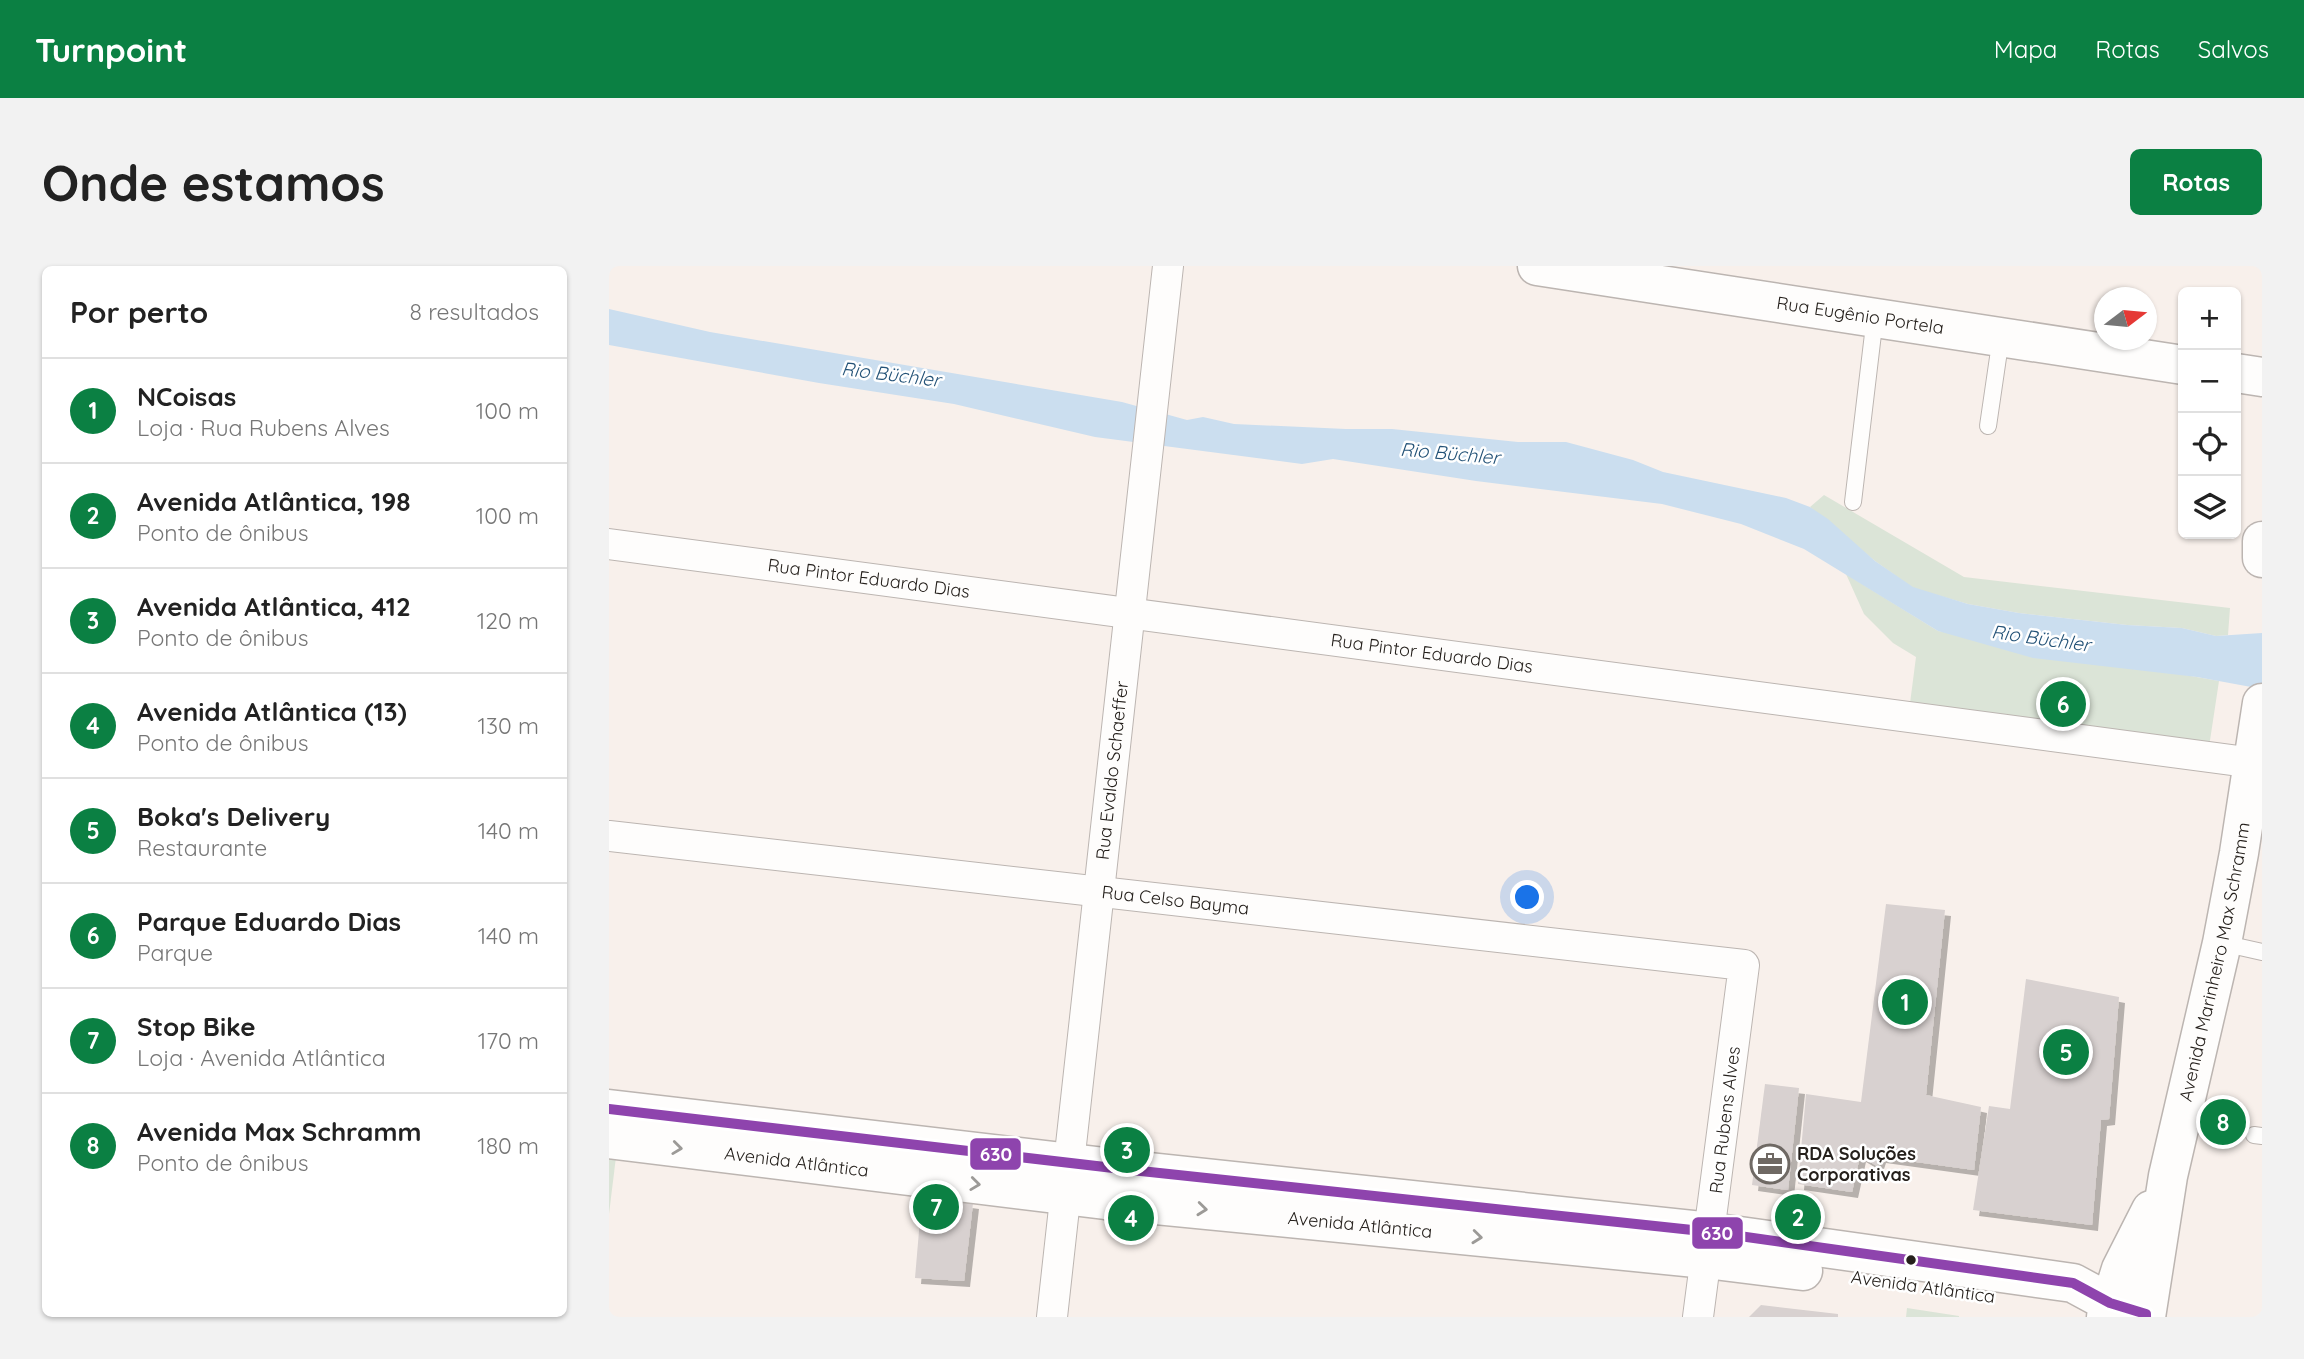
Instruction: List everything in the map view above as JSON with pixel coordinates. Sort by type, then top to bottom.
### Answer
[{"type":"main road","name":"Rua Eugênio Portela","points":[[1537,266],[2178,364]]},
{"type":"main road","points":[[2241,374],[2262,377]]},
{"type":"main road","points":[[2262,541],[2262,558]]},
{"type":"main road","name":"Avenida Marinheiro Max Schramm","points":[[2149,1316],[2168,1177],[2222,943],[2262,703]]},
{"type":"main road","name":"Avenida Atlântica","points":[[609,1109],[1067,1179]]},
{"type":"main road","name":"Avenida Atlântica","points":[[609,1139],[1067,1179],[1708,1246],[1955,1290],[2149,1316]]},
{"type":"main road","name":"Avenida Marinheiro Max Schramm","points":[[2108,1310],[2120,1269],[2168,1177]]},
{"type":"street","name":"Rua Evaldo Schaeffer","points":[[1052,1317],[1168,266]]},
{"type":"street","name":"Rua Pintor Eduardo Dias","points":[[609,544],[2254,763]]},
{"type":"street","name":"Rua Celso Bayma","points":[[609,836],[1744,965]]},
{"type":"street","name":"Rua Rubens Alves","points":[[1698,1317],[1744,965]]},
{"type":"lane","points":[[1853,502],[1875,317]]},
{"type":"lane","points":[[1988,425],[2001,337]]},
{"type":"lane","points":[[2222,943],[2262,952]]},
{"type":"shaded area","points":[[1824,495],[1964,577],[2230,608],[2228,635],[2216,636],[2182,628],[2019,613],[1968,604],[1913,588],[1875,561],[1810,507]]},
{"type":"shaded area","points":[[1846,574],[1938,631],[2219,681],[2209,747],[1909,711],[1916,657],[1893,643],[1864,614]]},
{"type":"shaded area","points":[[609,1156],[616,1157],[609,1214]]},
{"type":"shaded area","points":[[1907,1308],[1959,1316],[1959,1317],[1906,1317]]},
{"type":"water","name":"Rio Büchler","points":[[609,309],[710,332],[1122,402],[1187,420],[1203,417],[1234,424],[1392,429],[1518,442],[1566,442],[1633,460],[1663,472],[1786,498],[1810,507],[1828,519],[1875,561],[1913,587],[1968,604],[2019,613],[2182,628],[2216,636],[2262,633],[2262,689],[2197,677],[2033,658],[1938,631],[1804,549],[1741,524],[1662,504],[1476,481],[1333,459],[1302,464],[1095,437],[954,404],[609,345]]},
{"type":"building","points":[[1886,904],[1945,910],[1926,1095],[1981,1107],[1974,1170],[1880,1157],[1877,1166],[1860,1156],[1852,1192],[1798,1184],[1806,1094],[1861,1102]]},
{"type":"building","points":[[2026,979],[2119,997],[2109,1119],[2101,1120],[2092,1225],[1973,1210],[1989,1106],[2010,1109]]},
{"type":"building","points":[[1765,1084],[1799,1088],[1788,1190],[1752,1185]]},
{"type":"building","points":[[922,1196],[973,1203],[964,1281],[915,1278]]},
{"type":"building","points":[[1761,1305],[1838,1314],[1838,1317],[1749,1317]]},
{"type":"transit line","name":"630","points":[[609,1109],[1122,1169],[1711,1232],[2073,1283],[2110,1303],[2146,1314],[2146,1317]]},
{"type":"place","name":"Parque Eduardo Dias","points":[[2063,704]]},
{"type":"place","name":"NCoisas","points":[[1905,1002]]},
{"type":"place","name":"Boka's Delivery","points":[[2066,1052]]},
{"type":"place","name":"Avenida Max Schramm","points":[[2223,1122]]},
{"type":"place","name":"Avenida Atlântica, 412","points":[[1127,1150]]},
{"type":"place","name":"RDA Soluções Corporativas","points":[[1770,1164]]},
{"type":"place","name":"Stop Bike","points":[[936,1207]]},
{"type":"place","name":"Avenida Atlântica, 198","points":[[1798,1217]]},
{"type":"place","name":"Avenida Atlântica (13)","points":[[1131,1218]]}]
